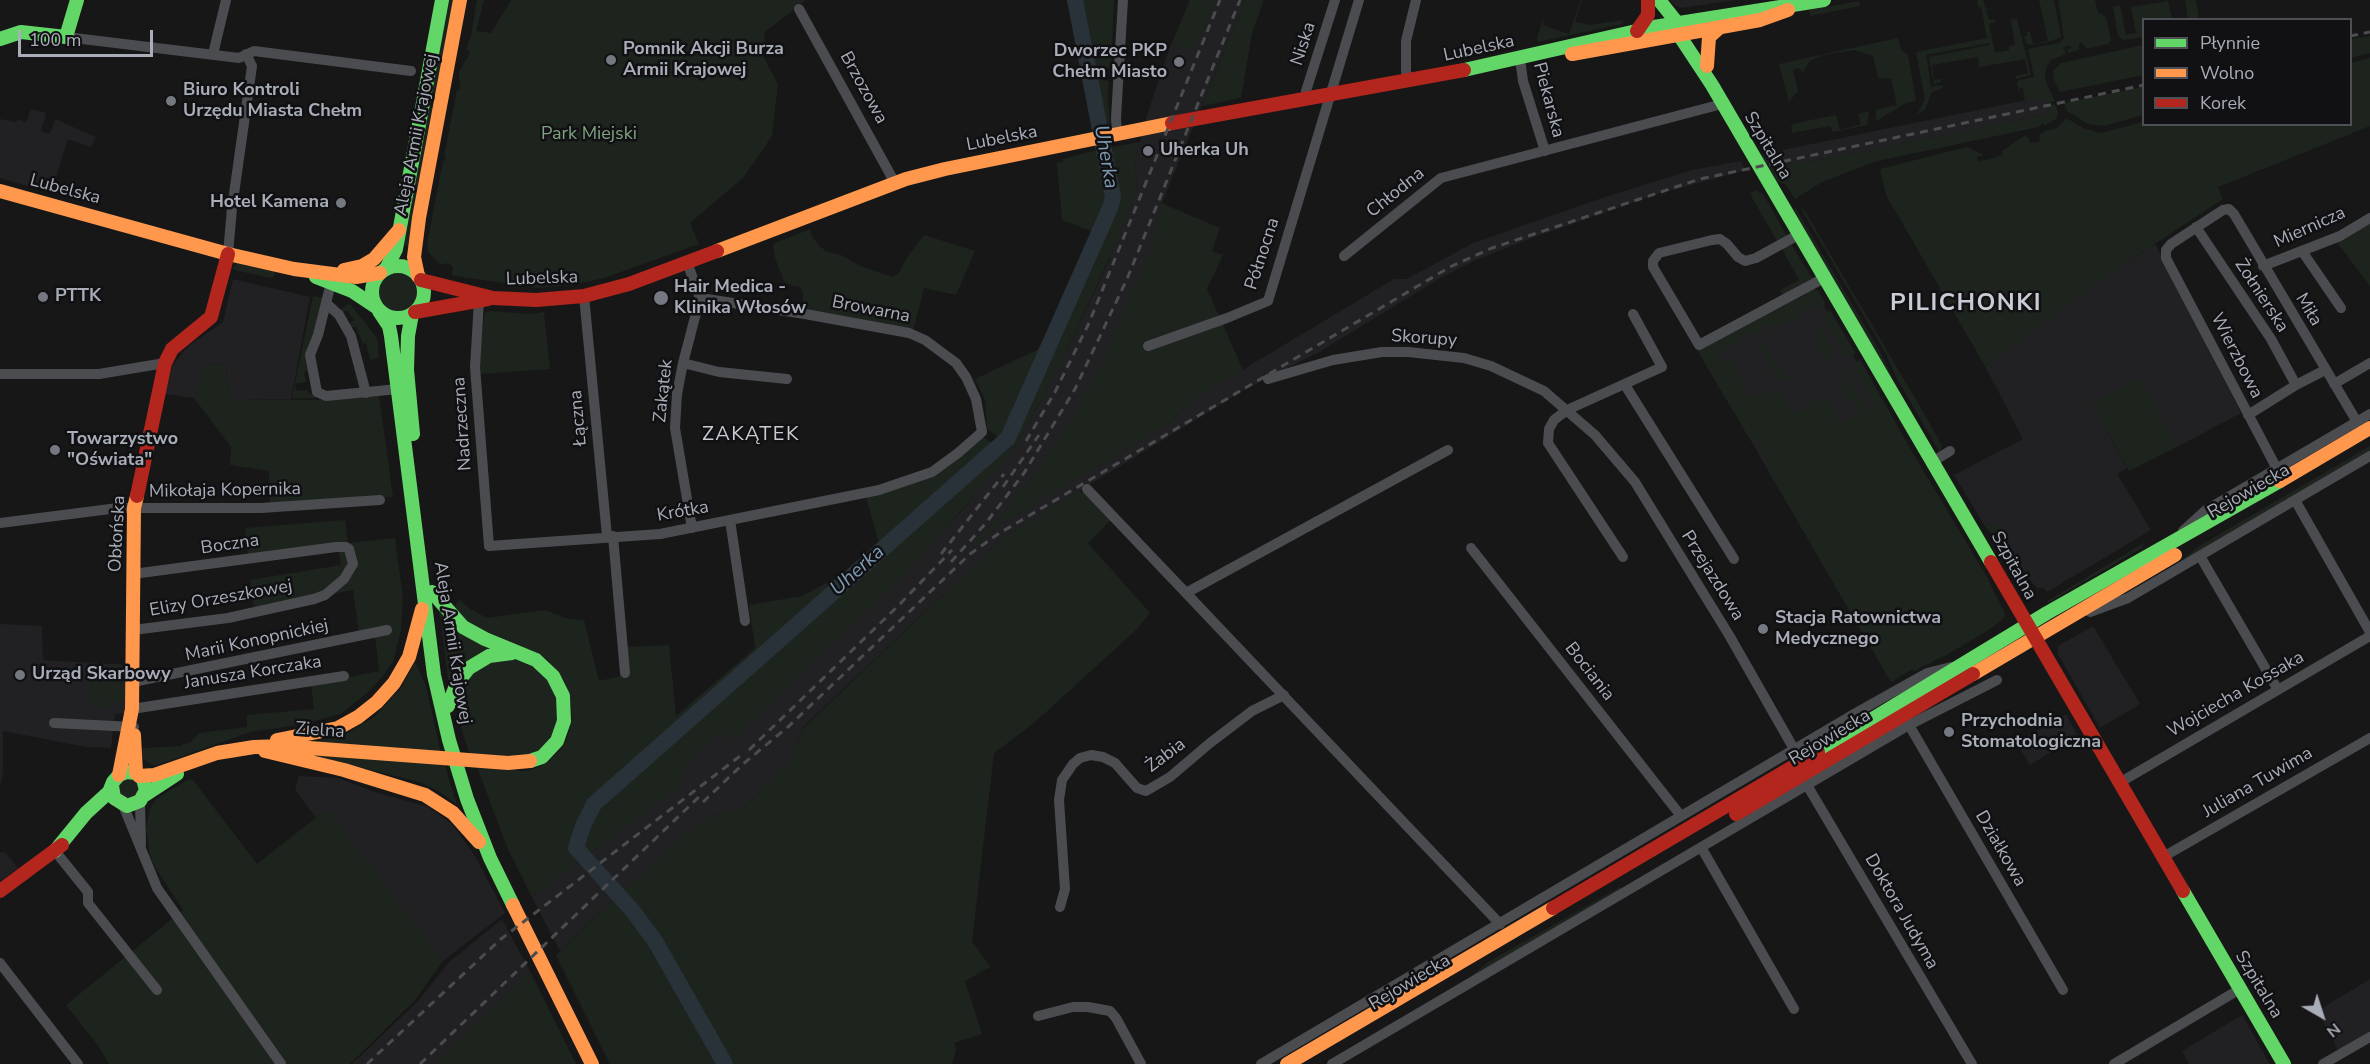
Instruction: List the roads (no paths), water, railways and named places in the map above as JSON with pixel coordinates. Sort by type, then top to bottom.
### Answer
[{"type":"main road","points":[[0,39],[21,32],[66,37],[77,0]]},
{"type":"main road","name":"Aleja Armii Krajowej","points":[[383,271],[395,254],[442,0]]},
{"type":"main road","name":"Aleja Armii Krajowej","points":[[420,278],[414,257],[420,209],[460,0]]},
{"type":"main road","points":[[1637,31],[1647,19],[1648,0]]},
{"type":"main road","points":[[1659,0],[1681,31]]},
{"type":"main road","name":"Lubelska","points":[[1526,58],[1575,54],[1681,31],[1764,8],[1824,0]]},
{"type":"main road","name":"Lubelska","points":[[413,313],[486,299],[536,300],[584,296],[621,286],[896,183],[945,169],[1526,58],[1563,47],[1637,31],[1681,31],[1760,20],[1781,14],[1796,5]]},
{"type":"main road","points":[[1707,66],[1709,37],[1720,27]]},
{"type":"main road","name":"Szpitalna","points":[[1681,31],[1707,66],[1718,105],[1824,278],[2284,1064]]},
{"type":"main road","name":"Szpitalna","points":[[1681,31],[1712,85]]},
{"type":"main road","name":"Lubelska","points":[[0,191],[228,254],[327,278],[352,291],[378,309]]},
{"type":"main road","name":"Lubelska","points":[[327,278],[366,264],[378,255],[400,229]]},
{"type":"main road","points":[[165,363],[172,349],[211,317],[228,254]]},
{"type":"main road","points":[[403,267],[420,278],[424,295],[421,304],[413,313],[396,318],[378,309],[372,289],[383,271],[403,267]]},
{"type":"main road","name":"Lubelska","points":[[327,278],[357,277],[383,271]]},
{"type":"main road","name":"Lubelska","points":[[420,278],[486,299]]},
{"type":"main road","name":"Aleja Armii Krajowej","points":[[378,309],[390,330],[428,596],[448,716],[467,799],[490,858],[592,1064]]},
{"type":"main road","name":"Aleja Armii Krajowej","points":[[413,313],[408,336],[407,378],[428,596]]},
{"type":"main road","name":"Obłońska","points":[[115,781],[123,764],[131,727],[134,682],[134,508],[165,363]]},
{"type":"main road","name":"Rejowiecka","points":[[1307,1064],[1801,768],[2026,625],[2370,428]]},
{"type":"main road","name":"Rejowiecka","points":[[1287,1064],[1801,768],[2034,639],[2370,441]]},
{"type":"main road","points":[[255,747],[338,728],[358,717],[377,702],[394,682],[409,657],[428,596]]},
{"type":"main road","name":"Zielna","points":[[137,774],[154,775],[218,753],[255,747],[283,746],[508,764],[542,757],[557,741],[563,727],[564,701],[559,685],[541,663],[514,653],[463,627],[428,596]]},
{"type":"main road","points":[[448,716],[459,680],[474,664],[489,656],[514,653]]},
{"type":"main road","name":"Aleja Armii Krajowej","points":[[448,716],[493,844],[602,1064]]},
{"type":"main road","name":"Obłońska","points":[[131,727],[137,774]]},
{"type":"main road","points":[[255,747],[419,792],[444,806],[466,826],[490,858]]},
{"type":"main road","name":"Zielna","points":[[142,798],[177,774],[187,764]]},
{"type":"main road","points":[[0,891],[55,850],[95,816],[120,803],[132,805],[142,798],[145,784],[137,774],[127,772],[115,781],[55,850]]},
{"type":"main road","points":[[115,781],[112,792],[120,803]]},
{"type":"street","points":[[213,54],[226,0]]},
{"type":"street","points":[[1114,135],[1123,0]]},
{"type":"street","name":"Niska","points":[[1307,99],[1306,91],[1335,0]]},
{"type":"street","points":[[1329,95],[1359,0]]},
{"type":"street","points":[[1408,81],[1406,41],[1416,0]]},
{"type":"street","name":"Brzozowa","points":[[799,9],[896,183]]},
{"type":"street","points":[[66,37],[239,57],[250,53],[411,71],[432,61]]},
{"type":"street","points":[[228,254],[252,66],[250,53]]},
{"type":"street","name":"Piekarska","points":[[1526,58],[1523,81],[1545,151]]},
{"type":"street","points":[[411,71],[426,86]]},
{"type":"street","name":"Północna","points":[[1148,346],[1268,301],[1329,95]]},
{"type":"street","name":"Chłodna","points":[[1344,256],[1441,178],[1718,105]]},
{"type":"street","name":"Miła","points":[[2196,227],[2223,210],[2229,209],[2234,214],[2356,422]]},
{"type":"street","name":"Miernicza","points":[[2263,266],[2340,236],[2370,218]]},
{"type":"street","name":"Wierzbowa","points":[[2196,227],[2171,244],[2166,250],[2166,258],[2277,469]]},
{"type":"street","name":"Żołnierska","points":[[2196,227],[2271,339],[2296,385]]},
{"type":"street","points":[[1798,235],[1756,258],[1745,261],[1738,257],[1728,244],[1719,239],[1659,253],[1655,257],[1653,267],[1699,345],[1824,278]]},
{"type":"street","points":[[2302,251],[2341,308]]},
{"type":"street","points":[[687,262],[700,298]]},
{"type":"street","points":[[327,278],[326,303],[310,355],[317,392],[326,396],[398,389]]},
{"type":"street","name":"Łączna","points":[[584,296],[625,673]]},
{"type":"street","name":"Zakątek","points":[[692,528],[675,428],[677,394],[700,298]]},
{"type":"street","name":"Browarna","points":[[700,298],[909,333],[939,348],[956,363]]},
{"type":"street","name":"Nadrzeczna","points":[[486,299],[475,367],[489,546]]},
{"type":"street","points":[[326,303],[339,315],[351,336],[366,393]]},
{"type":"street","points":[[1623,557],[1548,443],[1549,429],[1554,420],[1567,410],[1662,367],[1633,314]]},
{"type":"street","name":"Skorupy","points":[[1268,379],[1333,360],[1361,355],[1400,352],[1437,355],[1464,358],[1515,376],[1544,391],[1567,410]]},
{"type":"street","points":[[0,375],[92,374],[165,363]]},
{"type":"street","points":[[683,363],[720,372],[787,380]]},
{"type":"street","name":"Krótka","points":[[489,546],[660,534],[879,490],[932,472],[982,432],[976,399],[966,377],[956,363]]},
{"type":"street","points":[[2334,384],[2370,363]]},
{"type":"street","points":[[2248,415],[2325,370]]},
{"type":"street","points":[[1625,385],[1734,559]]},
{"type":"street","name":"Przejazdowa","points":[[1567,410],[1610,451],[1635,482],[1729,635],[1801,768]]},
{"type":"street","name":"Rejowiecka","points":[[2178,540],[2190,523],[2206,510],[2370,414]]},
{"type":"street","points":[[1186,593],[1448,450]]},
{"type":"street","points":[[1932,462],[1950,451]]},
{"type":"street","points":[[2070,618],[2128,598],[2370,456]]},
{"type":"street","points":[[1087,489],[1500,924]]},
{"type":"street","name":"Mikołaja Kopernika","points":[[0,524],[118,508],[261,508],[380,500]]},
{"type":"street","points":[[2295,500],[2370,634]]},
{"type":"street","points":[[730,520],[745,621]]},
{"type":"street","name":"Elizy Orzeszkowej","points":[[133,630],[228,618],[325,595],[344,579],[352,564],[349,549],[346,547],[330,548]]},
{"type":"street","name":"Boczna","points":[[133,574],[330,548]]},
{"type":"street","name":"Bociania","points":[[1471,548],[1681,816]]},
{"type":"street","points":[[2200,556],[2278,690]]},
{"type":"street","name":"Marii Konopnickiej","points":[[134,682],[387,630]]},
{"type":"street","name":"Wojciecha Kossaka","points":[[2119,783],[2370,634]]},
{"type":"street","name":"Janusza Korczaka","points":[[132,709],[344,676]]},
{"type":"street","points":[[1261,1064],[1681,816],[1909,725],[1997,680]]},
{"type":"street","name":"Żabia","points":[[1060,908],[1065,889],[1059,800],[1062,780],[1073,764],[1080,758],[1091,755],[1103,757],[1115,763],[1137,788],[1146,791],[1170,777],[1252,711],[1284,695]]},
{"type":"street","points":[[54,723],[131,727]]},
{"type":"street","name":"Działkowa","points":[[1909,725],[2063,990]]},
{"type":"street","name":"Juliana Tuwima","points":[[2163,857],[2370,738]]},
{"type":"street","points":[[1332,1064],[1701,847],[1801,768]]},
{"type":"street","name":"Doktora Judyma","points":[[1801,768],[1972,1064]]},
{"type":"street","points":[[141,855],[142,798]]},
{"type":"street","points":[[120,803],[157,888],[281,1064]]},
{"type":"street","points":[[1701,847],[1794,1009]]},
{"type":"street","points":[[55,850],[88,892],[88,903],[157,990]]},
{"type":"street","points":[[0,963],[78,1064]]},
{"type":"street","points":[[2114,1064],[2240,989]]},
{"type":"street","points":[[1038,1016],[1073,1007],[1110,1011],[1141,1064]]},
{"type":"street","points":[[2323,1064],[2370,1037]]},
{"type":"waterway","name":"Uherka","points":[[725,1064],[655,941],[632,910],[576,848],[583,826],[594,804],[1008,438],[1113,197],[1075,0]]},
{"type":"railway","points":[[1026,441],[1055,392],[1089,323],[1220,0]]},
{"type":"railway","points":[[951,562],[986,523],[1024,473],[1075,389],[1127,279],[1240,0]]},
{"type":"railway","points":[[2352,36],[2370,32]]},
{"type":"railway","points":[[703,802],[743,764],[789,726],[970,554],[998,534],[1450,267],[1492,248],[1700,179],[2142,85]]},
{"type":"railway","points":[[1003,487],[1039,435]]},
{"type":"railway","points":[[941,554],[1004,474]]},
{"type":"railway","points":[[749,750],[898,606],[952,550]]},
{"type":"railway","points":[[367,1064],[501,939],[744,753]]},
{"type":"railway","points":[[420,1064],[703,793]]},
{"type":"place","name":"Pomnik Akcji Burza Armii Krajowej","points":[[611,60]]},
{"type":"place","name":"Dworzec PKP Chełm Miasto","points":[[1179,62]]},
{"type":"place","name":"Biuro Kontroli Urzędu Miasta Chełm","points":[[171,101]]},
{"type":"place","name":"Uherka Uh","points":[[1148,151]]},
{"type":"place","name":"Hotel Kamena","points":[[341,203]]},
{"type":"place","name":"PTTK","points":[[43,297]]},
{"type":"place","name":"Hair Medica - Klinika Włosów","points":[[661,298]]},
{"type":"place","name":"Towarzystwo \"Oświata\"","points":[[55,450]]},
{"type":"place","name":"Stacja Ratownictwa Medycznego","points":[[1763,629]]},
{"type":"place","name":"Urząd Skarbowy","points":[[20,675]]},
{"type":"place","name":"Przychodnia Stomatologiczna","points":[[1949,732]]},
{"type":"district","name":"PILICHONKI","points":[[1966,304]]},
{"type":"district","name":"ZAKĄTEK","points":[[751,435]]},
{"type":"park label","name":"Park Miejski","points":[[589,135]]}]
